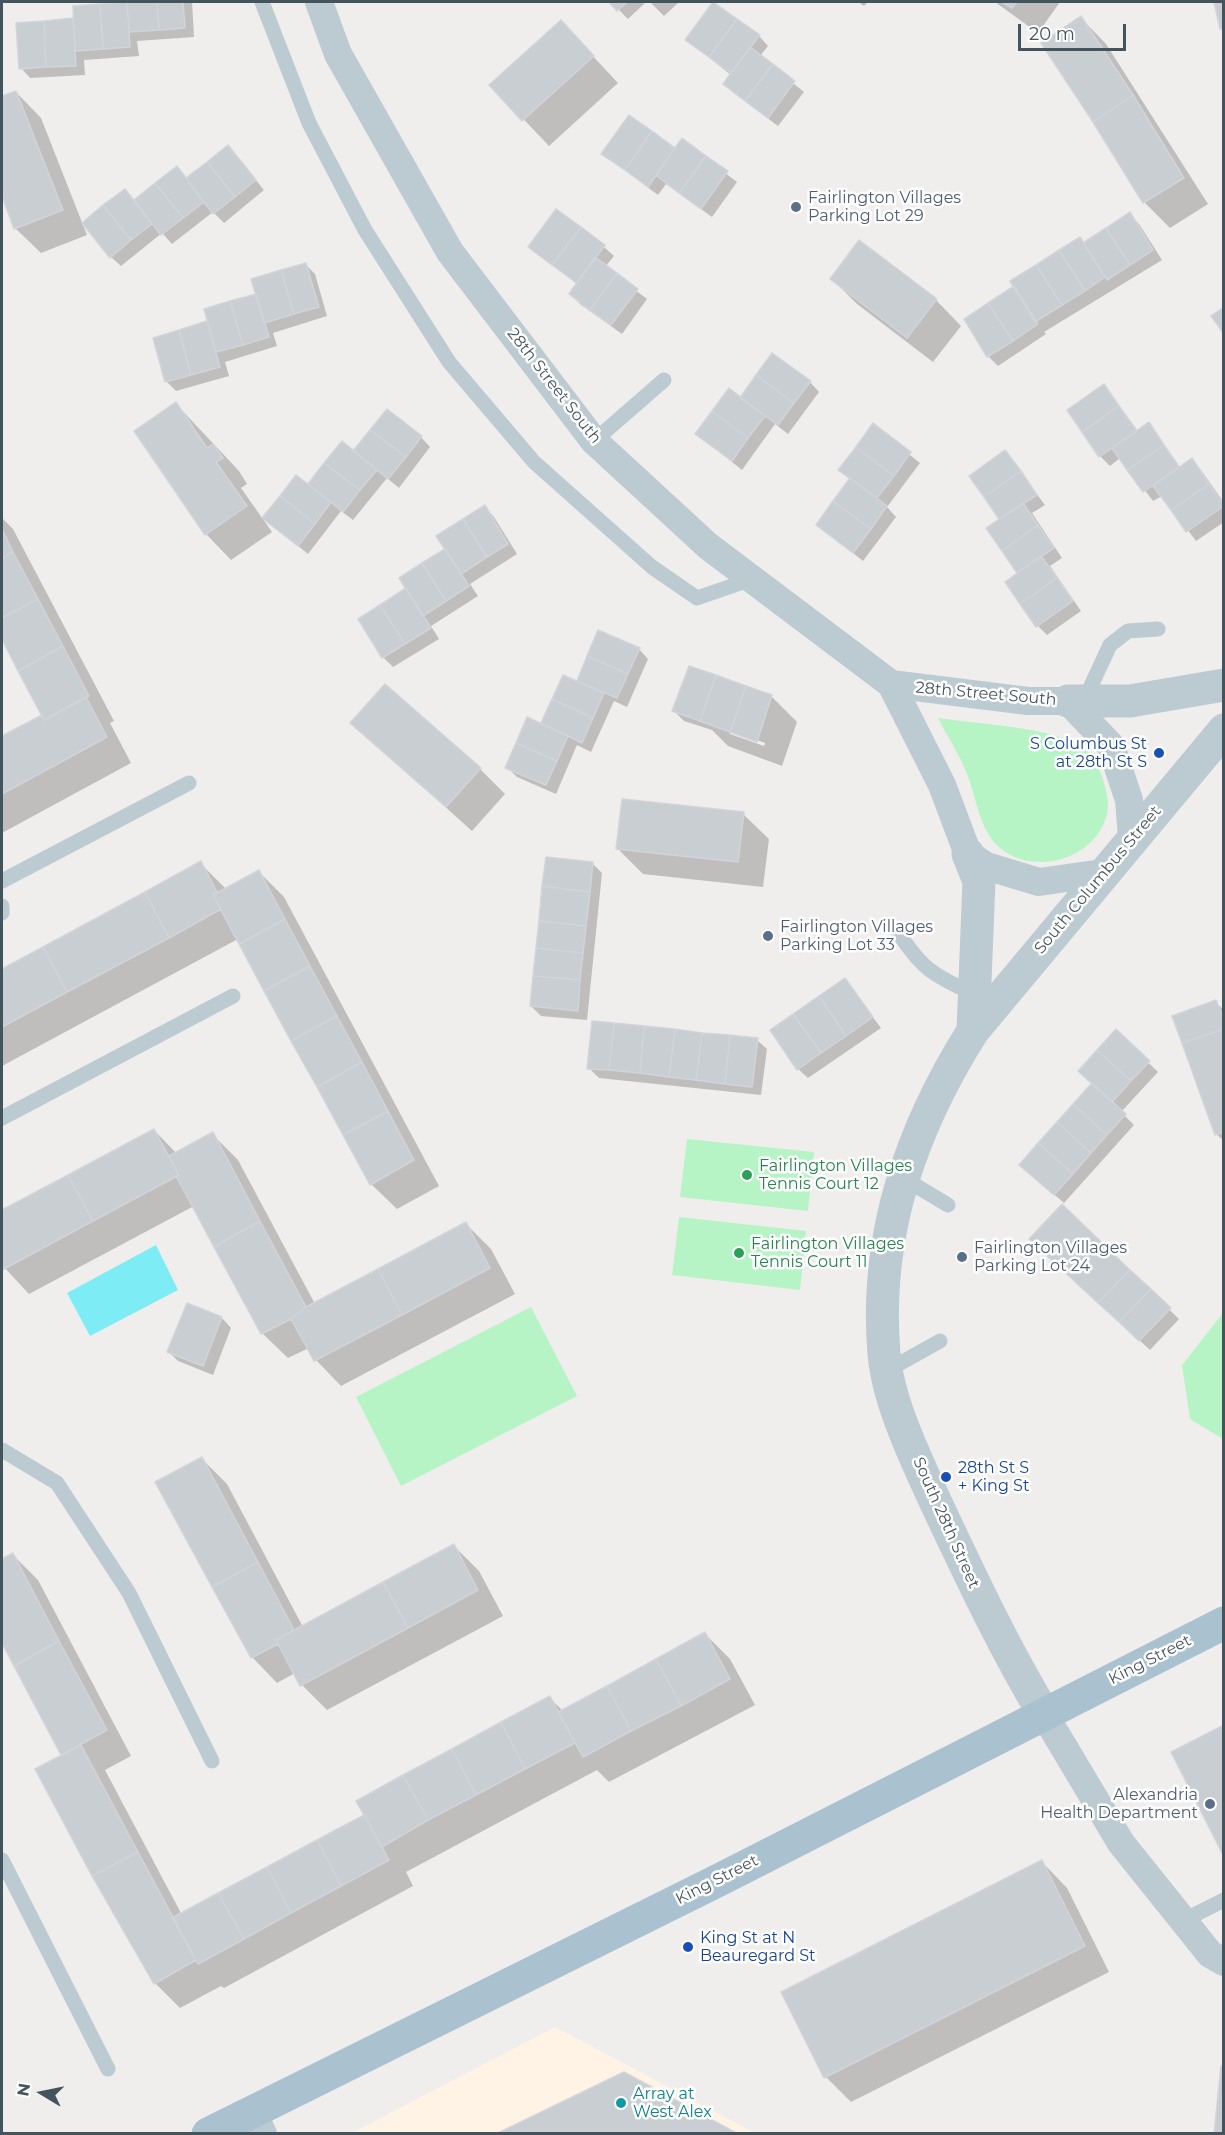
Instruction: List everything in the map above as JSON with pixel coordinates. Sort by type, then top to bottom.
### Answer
[{"type":"main road","name":"King Street","points":[[208,2133],[258,2122],[717,1881],[1224,1623]]},
{"type":"street","name":"28th Street South","points":[[319,2],[338,54],[450,252],[594,441],[708,546],[891,684],[942,785],[968,854]]},
{"type":"street","name":"28th Street South","points":[[891,684],[1028,701],[1076,701],[1111,746],[1129,800],[1132,837]]},
{"type":"street","points":[[1076,701],[1130,701],[1224,685]]},
{"type":"street","name":"South Columbus Street","points":[[973,1031],[1132,837],[1221,738]]},
{"type":"street","points":[[968,854],[986,866],[1039,882],[1102,873]]},
{"type":"street","points":[[968,854],[979,881],[973,1031]]},
{"type":"street","name":"South 28th Street","points":[[973,1031],[944,1078],[913,1145],[896,1197],[883,1303],[884,1356],[901,1424],[983,1604],[1044,1714],[1121,1843],[1210,1954],[1224,1962]]},
{"type":"lane","points":[[262,2],[309,123],[365,230],[449,363],[534,462],[652,567],[697,598],[752,579]]},
{"type":"lane","points":[[594,441],[664,380]]},
{"type":"lane","points":[[1076,701],[1110,645],[1128,631],[1158,629]]},
{"type":"lane","points":[[2,881],[189,783]]},
{"type":"lane","points":[[2,906],[2,913]]},
{"type":"lane","points":[[896,929],[914,957],[936,977],[974,993]]},
{"type":"lane","points":[[2,1118],[233,996]]},
{"type":"lane","points":[[903,1178],[948,1205]]},
{"type":"lane","points":[[888,1370],[940,1341]]},
{"type":"lane","points":[[2,1450],[57,1483],[129,1593],[212,1761]]},
{"type":"lane","points":[[2,1860],[108,2069]]},
{"type":"lane","points":[[1182,1921],[1224,1900]]},
{"type":"shaded area","points":[[555,2027],[755,2133],[350,2134]]},
{"type":"green space","points":[[938,718],[1034,731],[1070,740],[1084,747],[1092,755],[1098,767],[1107,793],[1107,814],[1101,830],[1078,852],[1062,859],[1046,862],[1014,857],[1000,848],[987,832],[964,767]]},
{"type":"green space","name":"Fairlington Villages Tennis Court 12","points":[[687,1139],[814,1152],[808,1211],[680,1197]]},
{"type":"green space","name":"Fairlington Villages Tennis Court 11","points":[[679,1217],[806,1231],[800,1290],[672,1275]]},
{"type":"green space","points":[[531,1307],[577,1396],[401,1486],[356,1397]]},
{"type":"green space","points":[[1223,1313],[1223,1439],[1190,1419],[1182,1365]]},
{"type":"water","points":[[156,1245],[178,1290],[90,1336],[67,1293]]},
{"type":"building","points":[[127,2],[157,2],[159,30],[129,32]]},
{"type":"building","points":[[127,2],[130,47],[103,49],[100,4]]},
{"type":"building","points":[[157,2],[183,2],[185,28],[159,30]]},
{"type":"building","points":[[609,2],[627,2],[617,11]]},
{"type":"building","points":[[713,2],[737,19],[709,57],[685,40]]},
{"type":"building","points":[[1002,2],[1017,2],[1012,8]]},
{"type":"building","points":[[1214,2],[1224,2],[1224,29],[1220,29]]},
{"type":"building","points":[[100,4],[103,49],[75,51],[73,6]]},
{"type":"building","points":[[1081,16],[1133,95],[1093,122],[1041,43]]},
{"type":"building","points":[[73,18],[76,66],[46,67],[44,21]]},
{"type":"building","points":[[737,19],[760,35],[731,73],[709,57]]},
{"type":"building","points":[[561,20],[594,56],[522,121],[489,85]]},
{"type":"building","points":[[44,21],[46,67],[19,69],[16,23]]},
{"type":"building","points":[[750,47],[773,64],[745,101],[723,84]]},
{"type":"building","points":[[773,64],[795,81],[768,118],[745,101]]},
{"type":"building","points":[[16,91],[63,210],[14,229],[2,196],[2,96]]},
{"type":"building","points":[[1133,95],[1184,178],[1143,203],[1093,122]]},
{"type":"building","points":[[629,115],[652,131],[625,170],[601,154]]},
{"type":"building","points":[[652,131],[675,148],[648,187],[625,170]]},
{"type":"building","points":[[682,138],[706,156],[679,193],[656,175]]},
{"type":"building","points":[[228,145],[256,180],[235,197],[207,162]]},
{"type":"building","points":[[706,156],[728,171],[701,209],[679,193]]},
{"type":"building","points":[[207,162],[235,197],[213,214],[186,178]]},
{"type":"building","points":[[177,166],[204,202],[183,218],[155,183]]},
{"type":"building","points":[[155,183],[183,218],[161,235],[134,200]]},
{"type":"building","points":[[125,189],[152,224],[131,240],[103,205]]},
{"type":"building","points":[[103,205],[131,240],[110,258],[82,223]]},
{"type":"building","points":[[556,209],[581,227],[552,265],[528,247]]},
{"type":"building","points":[[1130,212],[1153,250],[1130,265],[1106,228]]},
{"type":"building","points":[[581,227],[605,245],[577,283],[552,265]]},
{"type":"building","points":[[1106,228],[1130,265],[1107,280],[1083,243]]},
{"type":"building","points":[[1080,237],[1105,277],[1085,291],[1059,250]]},
{"type":"building","points":[[859,240],[937,299],[907,338],[830,279]]},
{"type":"building","points":[[1059,250],[1085,291],[1062,305],[1036,265]]},
{"type":"building","points":[[595,257],[617,273],[590,310],[569,294]]},
{"type":"building","points":[[306,263],[319,307],[294,314],[281,270]]},
{"type":"building","points":[[1036,265],[1062,305],[1035,322],[1010,281]]},
{"type":"building","points":[[281,270],[294,314],[264,323],[251,279]]},
{"type":"building","points":[[617,273],[638,289],[611,325],[590,310]]},
{"type":"building","points":[[1014,286],[1038,324],[1013,341],[988,303]]},
{"type":"building","points":[[256,294],[269,337],[243,345],[230,301]]},
{"type":"building","points":[[230,301],[243,345],[216,352],[204,309]]},
{"type":"building","points":[[988,303],[1013,341],[987,357],[964,319]]},
{"type":"building","points":[[1224,307],[1224,334],[1211,316]]},
{"type":"building","points":[[207,321],[220,367],[191,375],[179,330]]},
{"type":"building","points":[[179,330],[191,375],[165,382],[153,338]]},
{"type":"building","points":[[772,353],[811,381],[794,403],[756,375]]},
{"type":"building","points":[[756,375],[794,403],[778,425],[740,398]]},
{"type":"building","points":[[1104,384],[1119,406],[1082,432],[1067,410]]},
{"type":"building","points":[[729,388],[765,416],[748,438],[712,411]]},
{"type":"building","points":[[176,402],[207,448],[213,444],[223,458],[216,462],[247,506],[205,535],[134,431]]},
{"type":"building","points":[[1119,406],[1137,431],[1099,457],[1082,432]]},
{"type":"building","points":[[387,409],[422,436],[406,457],[370,430]]},
{"type":"building","points":[[712,411],[748,438],[732,461],[695,434]]},
{"type":"building","points":[[1149,422],[1164,445],[1127,470],[1112,448]]},
{"type":"building","points":[[873,423],[911,452],[894,476],[856,447]]},
{"type":"building","points":[[370,430],[406,457],[388,479],[353,451]]},
{"type":"building","points":[[342,441],[377,470],[360,490],[324,463]]},
{"type":"building","points":[[1164,445],[1179,467],[1143,492],[1127,470]]},
{"type":"building","points":[[856,447],[894,476],[877,498],[838,470]]},
{"type":"building","points":[[1005,450],[1021,471],[984,497],[969,476]]},
{"type":"building","points":[[1192,458],[1209,484],[1171,510],[1153,486]]},
{"type":"building","points":[[324,463],[360,490],[343,512],[308,484]]},
{"type":"building","points":[[1021,471],[1037,495],[999,519],[984,497]]},
{"type":"building","points":[[296,475],[331,502],[315,524],[280,496]]},
{"type":"building","points":[[850,478],[887,506],[871,529],[833,501]]},
{"type":"building","points":[[1209,484],[1224,506],[1186,532],[1171,510]]},
{"type":"building","points":[[280,496],[315,524],[298,546],[262,518]]},
{"type":"building","points":[[833,501],[871,529],[853,553],[816,525]]},
{"type":"building","points":[[1023,503],[1038,525],[1002,551],[986,528]]},
{"type":"building","points":[[485,505],[508,544],[487,557],[463,519]]},
{"type":"building","points":[[463,519],[487,557],[461,574],[436,536]]},
{"type":"building","points":[[1038,525],[1054,548],[1017,573],[1002,551]]},
{"type":"building","points":[[2,529],[13,552],[2,558]]},
{"type":"building","points":[[445,549],[469,586],[446,601],[422,563]]},
{"type":"building","points":[[13,552],[38,599],[2,618],[2,558]]},
{"type":"building","points":[[1041,556],[1057,578],[1020,604],[1005,582]]},
{"type":"building","points":[[422,563],[446,601],[423,616],[399,578]]},
{"type":"building","points":[[1057,578],[1073,601],[1036,627],[1020,604]]},
{"type":"building","points":[[406,588],[431,628],[405,644],[380,605]]},
{"type":"building","points":[[38,599],[63,646],[18,671],[2,639],[2,618]]},
{"type":"building","points":[[380,605],[405,644],[382,658],[358,619]]},
{"type":"building","points":[[598,630],[640,648],[628,674],[587,656]]},
{"type":"building","points":[[63,646],[89,696],[44,720],[18,671]]},
{"type":"building","points":[[587,656],[628,674],[617,698],[577,681]]},
{"type":"building","points":[[689,666],[716,675],[700,721],[672,711]]},
{"type":"building","points":[[563,675],[604,693],[593,718],[552,699]]},
{"type":"building","points":[[716,675],[746,686],[730,732],[700,721]]},
{"type":"building","points":[[385,684],[481,768],[446,807],[350,723]]},
{"type":"building","points":[[746,686],[772,695],[757,742],[730,732]]},
{"type":"building","points":[[86,697],[107,737],[2,794],[2,736],[42,715],[44,720]]},
{"type":"building","points":[[552,699],[593,718],[582,743],[541,723]]},
{"type":"building","points":[[527,717],[568,736],[557,761],[516,743]]},
{"type":"building","points":[[516,743],[557,761],[546,785],[505,768]]},
{"type":"building","points":[[622,799],[744,812],[738,862],[616,849]]},
{"type":"building","points":[[546,857],[593,862],[590,892],[542,886]]},
{"type":"building","points":[[201,861],[217,892],[213,895],[221,909],[169,938],[145,892]]},
{"type":"building","points":[[259,870],[285,919],[239,944],[213,895]]},
{"type":"building","points":[[542,886],[590,892],[586,926],[539,921]]},
{"type":"building","points":[[145,892],[169,938],[67,992],[43,947]]},
{"type":"building","points":[[285,919],[310,966],[264,991],[239,944]]},
{"type":"building","points":[[539,921],[586,926],[583,953],[536,948]]},
{"type":"building","points":[[43,947],[67,992],[2,1027],[2,969]]},
{"type":"building","points":[[536,948],[583,953],[580,980],[533,976]]},
{"type":"building","points":[[310,966],[337,1016],[291,1041],[264,991]]},
{"type":"building","points":[[533,976],[580,980],[578,1011],[530,1006]]},
{"type":"building","points":[[845,978],[873,1017],[846,1036],[819,996]]},
{"type":"building","points":[[819,996],[846,1036],[821,1053],[793,1014]]},
{"type":"building","points":[[1216,1000],[1224,1020],[1224,1029],[1182,1043],[1172,1016]]},
{"type":"building","points":[[793,1014],[821,1053],[797,1070],[770,1030]]},
{"type":"building","points":[[337,1016],[362,1062],[317,1087],[291,1041]]},
{"type":"building","points":[[592,1021],[614,1023],[609,1070],[587,1069]]},
{"type":"building","points":[[614,1023],[644,1026],[640,1073],[609,1070]]},
{"type":"building","points":[[644,1026],[675,1029],[669,1077],[640,1073]]},
{"type":"building","points":[[675,1029],[702,1033],[696,1080],[669,1077]]},
{"type":"building","points":[[1116,1029],[1150,1061],[1131,1081],[1097,1050]]},
{"type":"building","points":[[1224,1029],[1224,1132],[1215,1135],[1182,1043]]},
{"type":"building","points":[[702,1033],[730,1035],[725,1084],[696,1080]]},
{"type":"building","points":[[730,1035],[758,1038],[752,1087],[725,1084]]},
{"type":"building","points":[[1097,1050],[1131,1081],[1112,1102],[1078,1071]]},
{"type":"building","points":[[362,1062],[388,1111],[343,1135],[317,1087]]},
{"type":"building","points":[[1092,1083],[1126,1114],[1107,1135],[1073,1104]]},
{"type":"building","points":[[1073,1104],[1107,1135],[1091,1153],[1057,1122]]},
{"type":"building","points":[[388,1111],[414,1160],[370,1185],[343,1135]]},
{"type":"building","points":[[1057,1122],[1091,1153],[1073,1174],[1038,1143]]},
{"type":"building","points":[[154,1129],[179,1175],[93,1221],[68,1175]]},
{"type":"building","points":[[213,1132],[260,1221],[214,1247],[176,1176],[179,1175],[169,1156]]},
{"type":"building","points":[[1038,1143],[1073,1174],[1054,1195],[1019,1165]]},
{"type":"building","points":[[68,1175],[93,1221],[2,1270],[2,1210]]},
{"type":"building","points":[[1062,1204],[1130,1270],[1098,1303],[1029,1239]]},
{"type":"building","points":[[260,1221],[306,1307],[291,1319],[261,1334],[214,1247]]},
{"type":"building","points":[[466,1222],[490,1268],[402,1315],[378,1269]]},
{"type":"building","points":[[378,1269],[402,1315],[314,1361],[291,1319],[306,1307]]},
{"type":"building","points":[[1130,1270],[1151,1289],[1119,1322],[1098,1303]]},
{"type":"building","points":[[1151,1289],[1171,1308],[1139,1341],[1119,1322]]},
{"type":"building","points":[[187,1303],[222,1317],[203,1366],[167,1352]]},
{"type":"building","points":[[202,1457],[258,1562],[212,1587],[155,1482]]},
{"type":"building","points":[[454,1544],[478,1590],[408,1628],[383,1582]]},
{"type":"building","points":[[13,1553],[59,1641],[14,1666],[2,1643],[2,1559]]},
{"type":"building","points":[[258,1562],[294,1630],[276,1640],[278,1644],[251,1658],[212,1587]]},
{"type":"building","points":[[383,1582],[408,1628],[300,1686],[276,1640]]},
{"type":"building","points":[[705,1632],[730,1679],[681,1706],[656,1659]]},
{"type":"building","points":[[59,1641],[107,1730],[61,1755],[14,1666]]},
{"type":"building","points":[[656,1659],[681,1706],[631,1731],[607,1686]]},
{"type":"building","points":[[607,1686],[631,1731],[583,1757],[558,1712]]},
{"type":"building","points":[[550,1696],[575,1743],[525,1769],[501,1722]]},
{"type":"building","points":[[501,1722],[525,1769],[476,1795],[452,1749]]},
{"type":"building","name":"Alexandria Health Department","points":[[1224,1725],[1224,1857],[1171,1752]]},
{"type":"building","points":[[81,1745],[138,1852],[92,1876],[35,1769]]},
{"type":"building","points":[[452,1749],[476,1795],[428,1820],[403,1775]]},
{"type":"building","points":[[403,1775],[428,1820],[382,1847],[356,1801]]},
{"type":"building","points":[[364,1815],[389,1860],[341,1886],[317,1840]]},
{"type":"building","points":[[317,1840],[341,1886],[291,1913],[267,1867]]},
{"type":"building","points":[[138,1852],[196,1960],[154,1984],[92,1876]]},
{"type":"building","points":[[1042,1860],[1085,1946],[824,2078],[781,1992]]},
{"type":"building","points":[[267,1867],[291,1913],[244,1939],[218,1893]]},
{"type":"building","points":[[218,1893],[244,1939],[198,1964],[172,1918]]},
{"type":"building","points":[[1221,2066],[1224,2066],[1224,2134],[1214,2134]]},
{"type":"building","name":"Array at West Alex","points":[[624,2072],[738,2134],[496,2134]]},
{"type":"place","name":"Fairlington Villages Parking Lot 29","points":[[796,207]]},
{"type":"place","name":"S Columbus St at 28th St S","points":[[1159,753]]},
{"type":"place","name":"Fairlington Villages Parking Lot 33","points":[[768,936]]},
{"type":"place","name":"Fairlington Villages Tennis Court 12","points":[[747,1175]]},
{"type":"place","name":"Fairlington Villages Tennis Court 11","points":[[739,1253]]},
{"type":"place","name":"Fairlington Villages Parking Lot 24","points":[[962,1257]]},
{"type":"place","name":"28th St S + King St","points":[[946,1477]]},
{"type":"place","name":"Alexandria Health Department","points":[[1210,1804]]},
{"type":"place","name":"King St at N Beauregard St","points":[[688,1947]]},
{"type":"place","name":"Array at West Alex","points":[[621,2103]]}]
